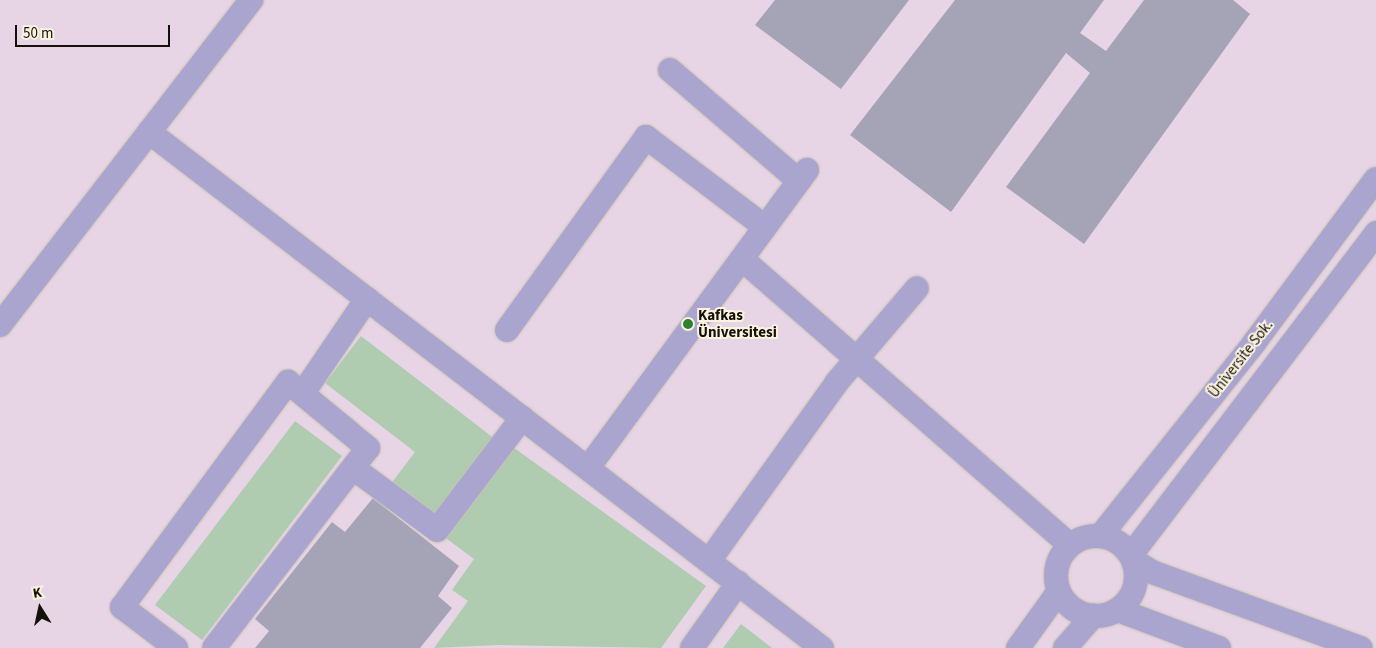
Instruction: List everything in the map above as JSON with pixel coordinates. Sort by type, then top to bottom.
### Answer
[{"type":"street","points":[[0,325],[251,0]]},
{"type":"street","points":[[588,468],[803,176],[670,70]]},
{"type":"street","points":[[149,132],[822,648]]},
{"type":"street","points":[[507,330],[646,137],[765,227]]},
{"type":"street","name":"Üniversite Sok.","points":[[1101,535],[1254,343],[1376,179]]},
{"type":"street","points":[[1133,558],[1376,233]]},
{"type":"street","points":[[742,259],[1070,545]]},
{"type":"street","points":[[709,561],[856,359],[917,288]]},
{"type":"street","points":[[303,393],[367,299]]},
{"type":"street","points":[[176,648],[122,607],[288,382],[368,448],[214,648]]},
{"type":"street","points":[[353,468],[437,530],[522,418]]},
{"type":"street","points":[[1133,558],[1137,572],[1133,594],[1118,610],[1093,616],[1076,611],[1059,591],[1056,573],[1058,562],[1070,545],[1090,536],[1101,535],[1122,544],[1133,558],[1152,572],[1360,648]]},
{"type":"street","points":[[692,648],[738,584]]},
{"type":"street","points":[[1018,648],[1059,591]]},
{"type":"street","points":[[1118,610],[1219,648]]},
{"type":"street","points":[[1065,648],[1093,616]]},
{"type":"shaded area","name":"Kafkas Üniversitesi","points":[[0,0],[1376,0],[1376,648],[0,648]]},
{"type":"green space","points":[[361,336],[495,439],[434,518],[390,485],[415,452],[325,383]]},
{"type":"green space","points":[[295,421],[342,456],[202,640],[155,605]]},
{"type":"green space","points":[[506,442],[706,586],[661,648],[499,645],[434,648],[468,601],[452,590],[474,559],[439,533]]},
{"type":"green space","points":[[741,624],[772,648],[723,648]]},
{"type":"building","points":[[775,0],[909,0],[841,89],[755,25]]},
{"type":"building","points":[[955,0],[1104,0],[1080,33],[1106,51],[1144,0],[1233,0],[1250,14],[1084,244],[1006,187],[1090,73],[1066,53],[951,212],[850,135]]},
{"type":"building","points":[[373,498],[459,566],[438,596],[452,608],[420,648],[255,648],[269,631],[255,619],[332,522],[345,532]]},
{"type":"place","name":"Kafkas Üniversitesi","points":[[688,324]]}]
